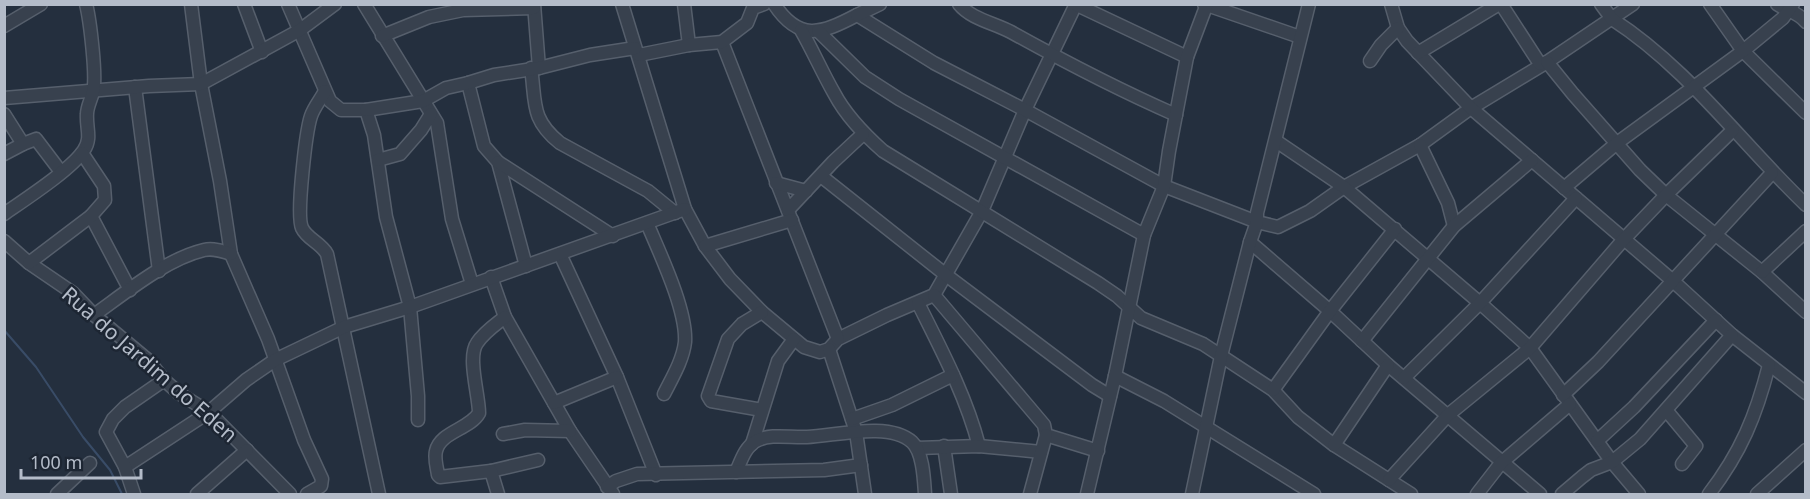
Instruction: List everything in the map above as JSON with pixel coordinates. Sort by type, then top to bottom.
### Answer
[{"type":"street","points":[[4,26],[41,4]]},
{"type":"street","points":[[4,214],[61,172],[82,153],[89,137],[86,115],[94,91],[92,43],[86,4]]},
{"type":"street","points":[[191,4],[201,84],[209,115],[231,254],[275,360],[299,429],[322,479],[321,486],[307,495]]},
{"type":"street","points":[[244,4],[262,52]]},
{"type":"street","points":[[288,4],[330,101],[341,110],[366,110],[423,101],[446,88],[494,75],[590,55],[676,49],[689,45],[722,42],[747,23],[757,6]]},
{"type":"street","points":[[4,98],[201,84],[300,30],[335,4]]},
{"type":"street","points":[[364,4],[437,123],[457,239],[472,284]]},
{"type":"street","points":[[622,4],[680,211],[730,279],[762,312],[804,347],[820,352],[829,349],[838,339],[934,295],[982,211],[1025,110],[1076,5],[1187,57]]},
{"type":"street","points":[[684,4],[689,45]]},
{"type":"street","points":[[774,4],[791,26],[809,32],[838,25],[880,4]]},
{"type":"street","points":[[959,4],[968,14],[1009,31],[1051,55],[1176,115]]},
{"type":"street","points":[[1192,495],[1221,356],[1257,222],[1257,213],[1308,4]]},
{"type":"street","points":[[1404,4],[1392,8],[1398,28],[1418,53],[1471,108],[1673,281],[1732,335],[1806,393]]},
{"type":"street","points":[[1418,53],[1500,4],[1544,63],[1640,170],[1666,195],[1762,272],[1806,312]]},
{"type":"street","points":[[1601,4],[1612,19],[1695,87],[1772,173],[1806,205]]},
{"type":"street","points":[[857,15],[934,63],[1164,186],[1257,222],[1278,227],[1310,211],[1344,187],[1420,145],[1471,108],[1633,4]]},
{"type":"street","points":[[1710,4],[1743,51],[1806,113]]},
{"type":"street","points":[[1087,495],[1115,376],[1144,235],[1164,186],[1187,57],[1206,5],[1300,37]]},
{"type":"street","points":[[382,36],[439,10],[534,6],[539,121],[560,142],[680,211]]},
{"type":"street","points":[[1564,188],[1617,143],[1743,51],[1783,18],[1786,7],[1806,22]]},
{"type":"street","points":[[1370,61],[1381,45],[1398,28]]},
{"type":"street","points":[[801,30],[834,94],[863,134],[883,151],[1098,283],[1117,296],[1141,318],[1203,344],[1273,390],[1298,417],[1334,446],[1412,495]]},
{"type":"street","points":[[818,31],[865,77],[948,127],[1144,235]]},
{"type":"street","points":[[722,42],[838,339]]},
{"type":"street","points":[[468,83],[484,146],[498,162],[613,236]]},
{"type":"street","points":[[135,87],[159,271]]},
{"type":"street","points":[[326,91],[311,116],[308,130],[300,223],[306,235],[323,247],[327,254],[378,495]]},
{"type":"street","points":[[366,110],[374,135],[386,217],[410,306],[418,420]]},
{"type":"street","points":[[4,114],[23,144]]},
{"type":"street","points":[[378,160],[400,154],[421,130],[431,114]]},
{"type":"street","points":[[1389,480],[1448,415],[1530,348],[1624,239],[1733,129]]},
{"type":"street","points":[[705,246],[790,215],[806,191],[863,134]]},
{"type":"street","points":[[4,154],[32,140],[38,140],[61,172]]},
{"type":"street","points":[[1276,141],[1344,187],[1429,258],[1530,348],[1612,462],[1639,495]]},
{"type":"street","points":[[1420,145],[1448,203],[1454,226]]},
{"type":"street","points":[[29,263],[91,216],[103,204],[106,194],[104,186],[82,153]]},
{"type":"street","points":[[1362,341],[1454,226],[1532,160]]},
{"type":"street","points":[[498,162],[526,266]]},
{"type":"street","points":[[1477,495],[1501,463],[1567,399],[1715,233],[1772,173]]},
{"type":"street","points":[[820,176],[1092,386],[1110,396]]},
{"type":"street","points":[[776,183],[806,191]]},
{"type":"street","points":[[1404,378],[1480,303],[1576,198]]},
{"type":"street","points":[[125,467],[209,412],[246,380],[275,360],[344,327],[680,211]]},
{"type":"street","points":[[91,216],[130,290]]},
{"type":"street","points":[[647,223],[676,296],[685,342],[679,363],[664,394]]},
{"type":"street","points":[[1273,390],[1330,311],[1395,229]]},
{"type":"street","points":[[1762,272],[1806,231]]},
{"type":"street","name":"Rua do Jardim do Eden","points":[[4,242],[29,263],[73,293],[94,315],[148,360],[164,380],[199,408],[209,412],[285,493]]},
{"type":"street","points":[[1250,242],[1388,365],[1540,495]]},
{"type":"street","points":[[94,315],[184,257],[205,249],[231,254]]},
{"type":"street","points":[[560,254],[617,377],[656,475]]},
{"type":"street","points":[[491,277],[505,317],[570,431],[610,491],[616,481],[631,476],[824,470],[861,465]]},
{"type":"street","points":[[934,295],[1044,425],[1046,435],[1029,495]]},
{"type":"street","points":[[918,303],[953,375],[973,424],[979,446]]},
{"type":"street","points":[[762,312],[742,324],[728,339],[708,396],[711,401],[720,404],[762,410]]},
{"type":"street","points":[[505,317],[482,336],[475,345],[473,358],[479,413],[475,420],[443,440],[436,449],[438,476],[490,471],[538,460]]},
{"type":"street","points":[[1597,441],[1634,407],[1716,320]]},
{"type":"street","points":[[1562,495],[1572,484],[1591,470],[1612,462],[1640,439],[1732,335]]},
{"type":"street","points":[[752,444],[778,361],[794,339]]},
{"type":"street","points":[[829,349],[856,432],[864,495]]},
{"type":"street","points":[[1334,446],[1388,365]]},
{"type":"street","points":[[1709,495],[1726,470],[1753,420],[1769,365]]},
{"type":"street","points":[[852,419],[892,405],[953,375]]},
{"type":"street","points":[[1115,376],[1164,401],[1314,495]]},
{"type":"street","points":[[554,403],[617,377]]},
{"type":"street","points":[[134,495],[125,467],[106,432],[113,419],[125,407],[164,380]]},
{"type":"street","points":[[1666,410],[1696,446],[1682,464]]},
{"type":"street","points":[[503,434],[525,430],[570,431]]},
{"type":"street","points":[[736,472],[744,453],[752,444],[761,439],[856,432],[899,435],[905,437],[917,448],[925,495]]},
{"type":"street","points":[[1046,435],[1098,452]]},
{"type":"street","points":[[944,446],[951,495]]},
{"type":"street","points":[[917,448],[979,446],[1041,452]]},
{"type":"street","points":[[197,495],[247,450]]},
{"type":"street","points":[[1757,495],[1805,451]]},
{"type":"street","points":[[57,495],[90,463]]},
{"type":"street","points":[[490,471],[498,495]]},
{"type":"waterway","points":[[4,330],[36,367],[83,437],[110,470],[122,494]]}]
